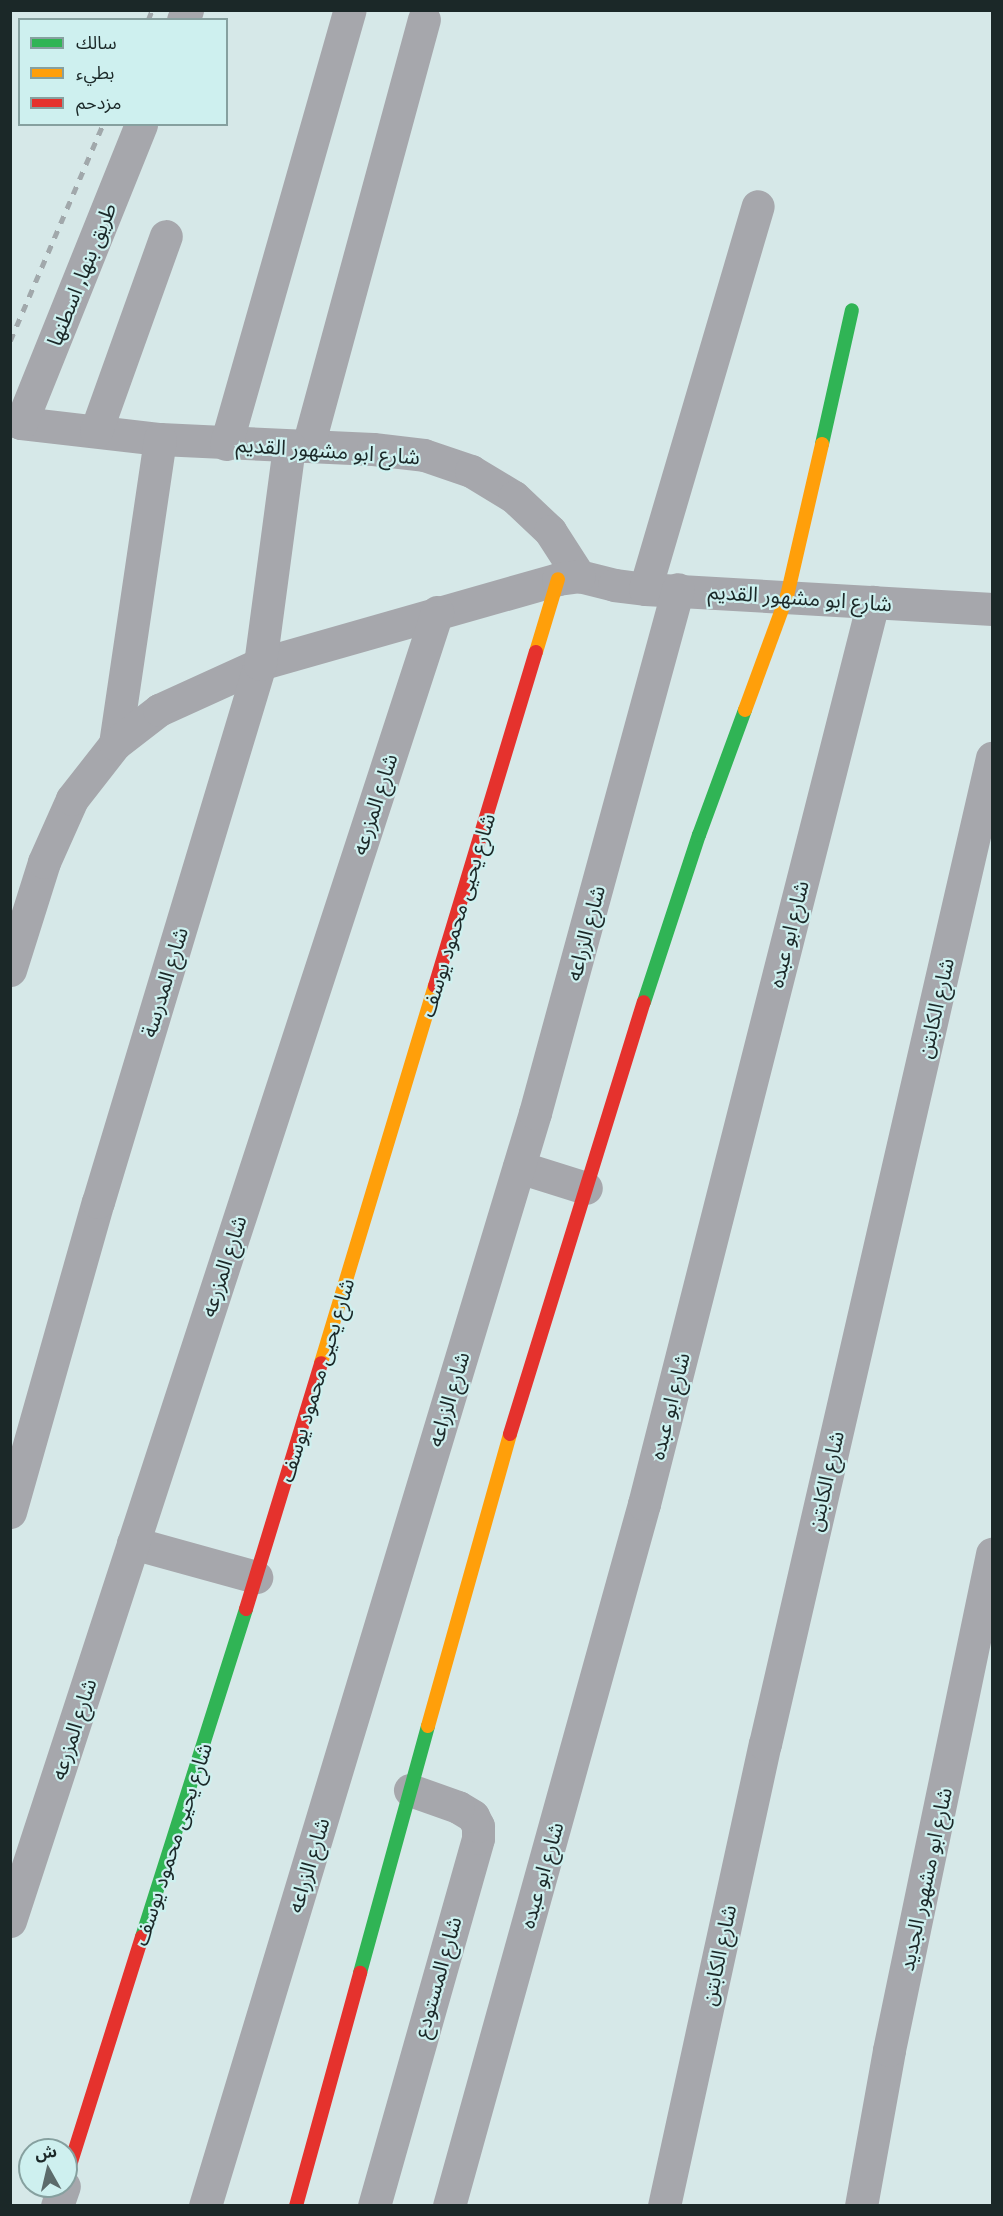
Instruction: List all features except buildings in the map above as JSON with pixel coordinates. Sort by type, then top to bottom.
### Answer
[{"type":"street","points":[[226,444],[350,10]]},
{"type":"street","name":"شارع المدرسة","points":[[10,1512],[98,1202],[260,663],[298,446],[424,19]]},
{"type":"street","name":"طريق بنها, اسطنها","points":[[16,421],[140,126]]},
{"type":"street","points":[[645,590],[758,206]]},
{"type":"street","points":[[96,431],[166,236]]},
{"type":"street","points":[[296,2205],[490,1500],[586,1188],[699,835],[787,596],[852,310]]},
{"type":"street","name":"شارع ابو مشهور القديم","points":[[16,421],[226,444],[374,449],[424,455],[471,471],[514,497],[550,531],[569,578],[645,590],[678,589],[993,609]]},
{"type":"street","points":[[115,744],[160,438]]},
{"type":"street","points":[[10,969],[44,862],[72,799],[115,744],[159,710],[260,663],[437,612],[569,578]]},
{"type":"street","name":"شارع يحيى محمود يوسف","points":[[78,2140],[569,578]]},
{"type":"street","name":"شارع الزراعه","points":[[205,2205],[519,1167],[678,589]]},
{"type":"street","name":"شارع ابو عبده","points":[[449,2205],[644,1504],[873,602]]},
{"type":"street","name":"شارع المزرعه","points":[[10,1921],[437,612]]},
{"type":"street","name":"شارع الكابتن","points":[[664,2205],[765,1744],[993,758]]},
{"type":"street","points":[[519,1167],[586,1188]]},
{"type":"street","points":[[133,1543],[256,1577]]},
{"type":"street","name":"شارع ابو مشهور الجديد","points":[[861,2205],[889,2050],[993,1554]]},
{"type":"street","name":"شارع المستودع","points":[[374,2205],[478,1838],[478,1826],[473,1816],[458,1807],[410,1790]]},
{"type":"railway","points":[[149,18],[152,10]]},
{"type":"railway","points":[[10,341],[102,126]]},
{"type":"traffic: fast","points":[[822,444],[852,310]]},
{"type":"traffic: fast","points":[[644,1002],[699,835],[745,710]]},
{"type":"traffic: fast","points":[[142,1937],[246,1609]]},
{"type":"traffic: fast","points":[[360,1973],[428,1726]]},
{"type":"traffic: slow","points":[[745,710],[787,596],[822,444]]},
{"type":"traffic: slow","points":[[536,652],[558,579]]},
{"type":"traffic: slow","points":[[321,1363],[435,986]]},
{"type":"traffic: slow","points":[[428,1726],[510,1434]]},
{"type":"traffic: jam","points":[[435,986],[536,652]]},
{"type":"traffic: jam","points":[[510,1434],[644,1002]]},
{"type":"traffic: jam","points":[[246,1609],[321,1363]]},
{"type":"traffic: jam","points":[[78,2140],[142,1937]]},
{"type":"traffic: jam","points":[[296,2206],[360,1973]]}]
